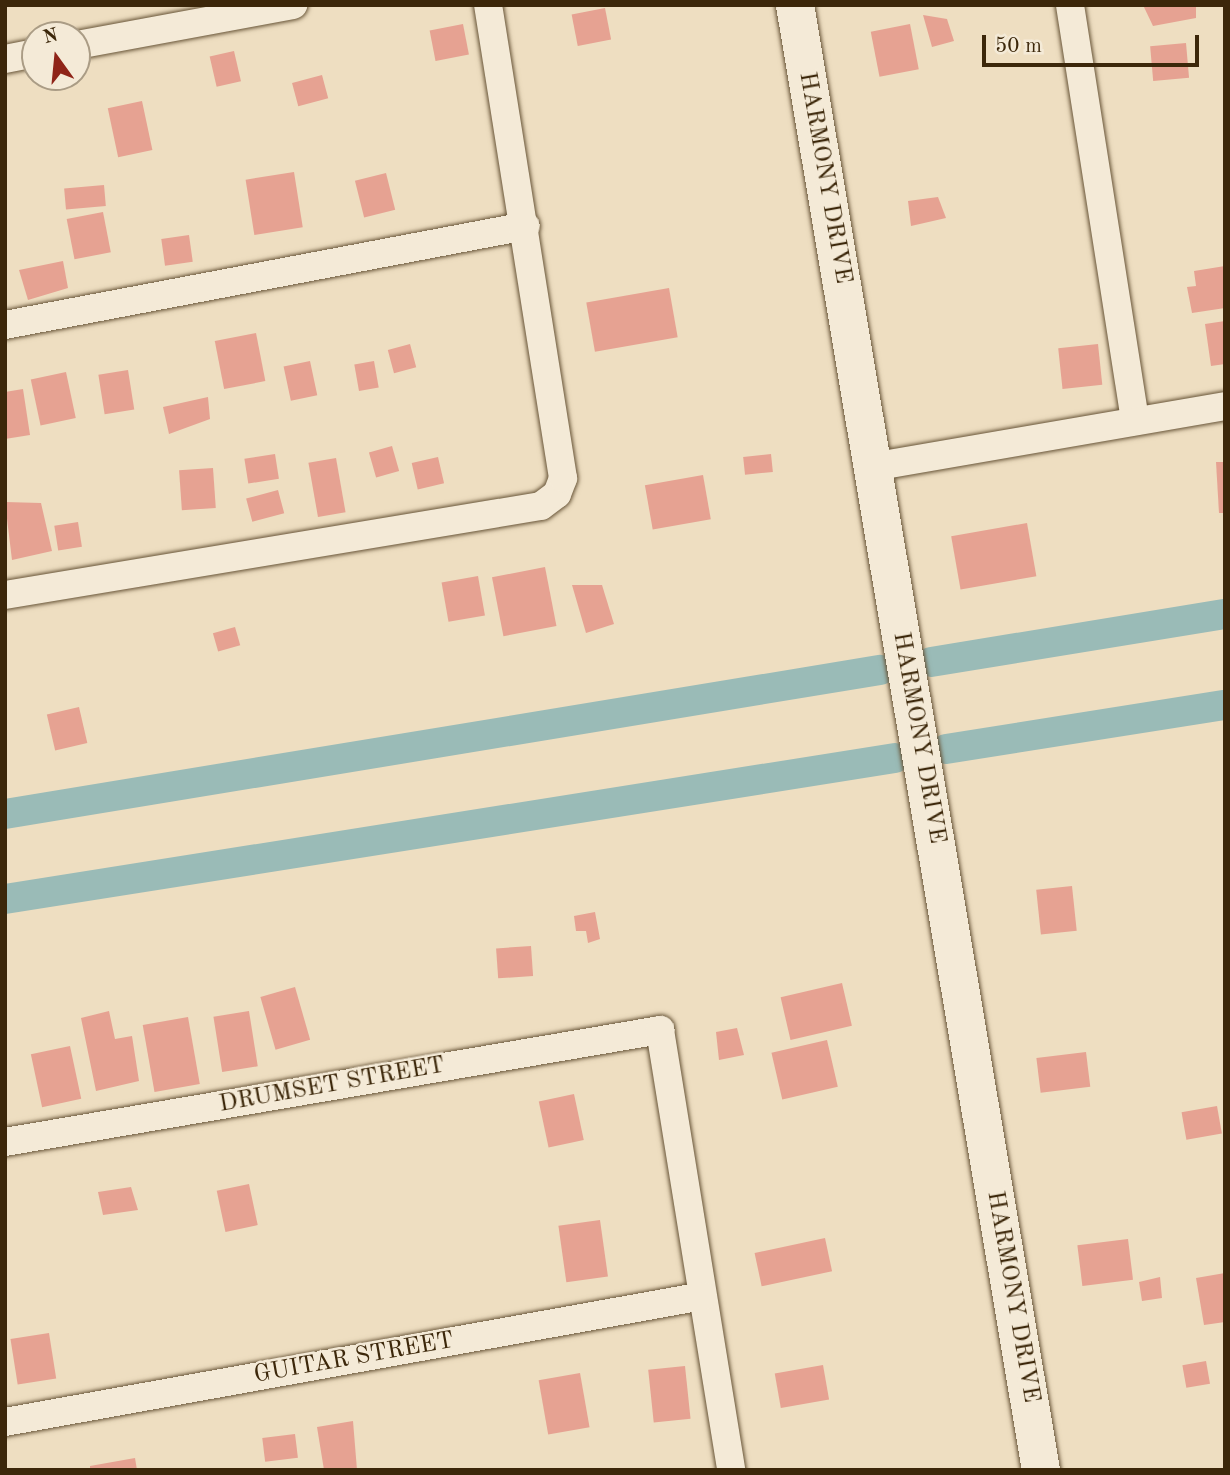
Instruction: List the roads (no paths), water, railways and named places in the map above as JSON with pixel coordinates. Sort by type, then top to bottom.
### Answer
[{"type":"street","points":[[91,42],[221,12],[293,5]]},
{"type":"street","points":[[5,595],[550,502],[564,478],[526,226],[488,5]]},
{"type":"street","name":"HARMONY DRIVE","points":[[795,5],[1041,1470]]},
{"type":"street","points":[[1070,5],[1135,421]]},
{"type":"street","points":[[5,325],[526,226]]},
{"type":"street","points":[[872,467],[1225,405]]},
{"type":"street","name":"DRUMSET STREET","points":[[5,1142],[660,1030],[703,1296]]},
{"type":"street","points":[[703,1296],[731,1470]]},
{"type":"street","name":"GUITAR STREET","points":[[5,1422],[703,1296]]},
{"type":"waterway","points":[[931,662],[1225,614]]},
{"type":"waterway","points":[[5,814],[880,670]]},
{"type":"waterway","points":[[946,749],[1225,705]]},
{"type":"waterway","points":[[5,899],[895,758]]}]
